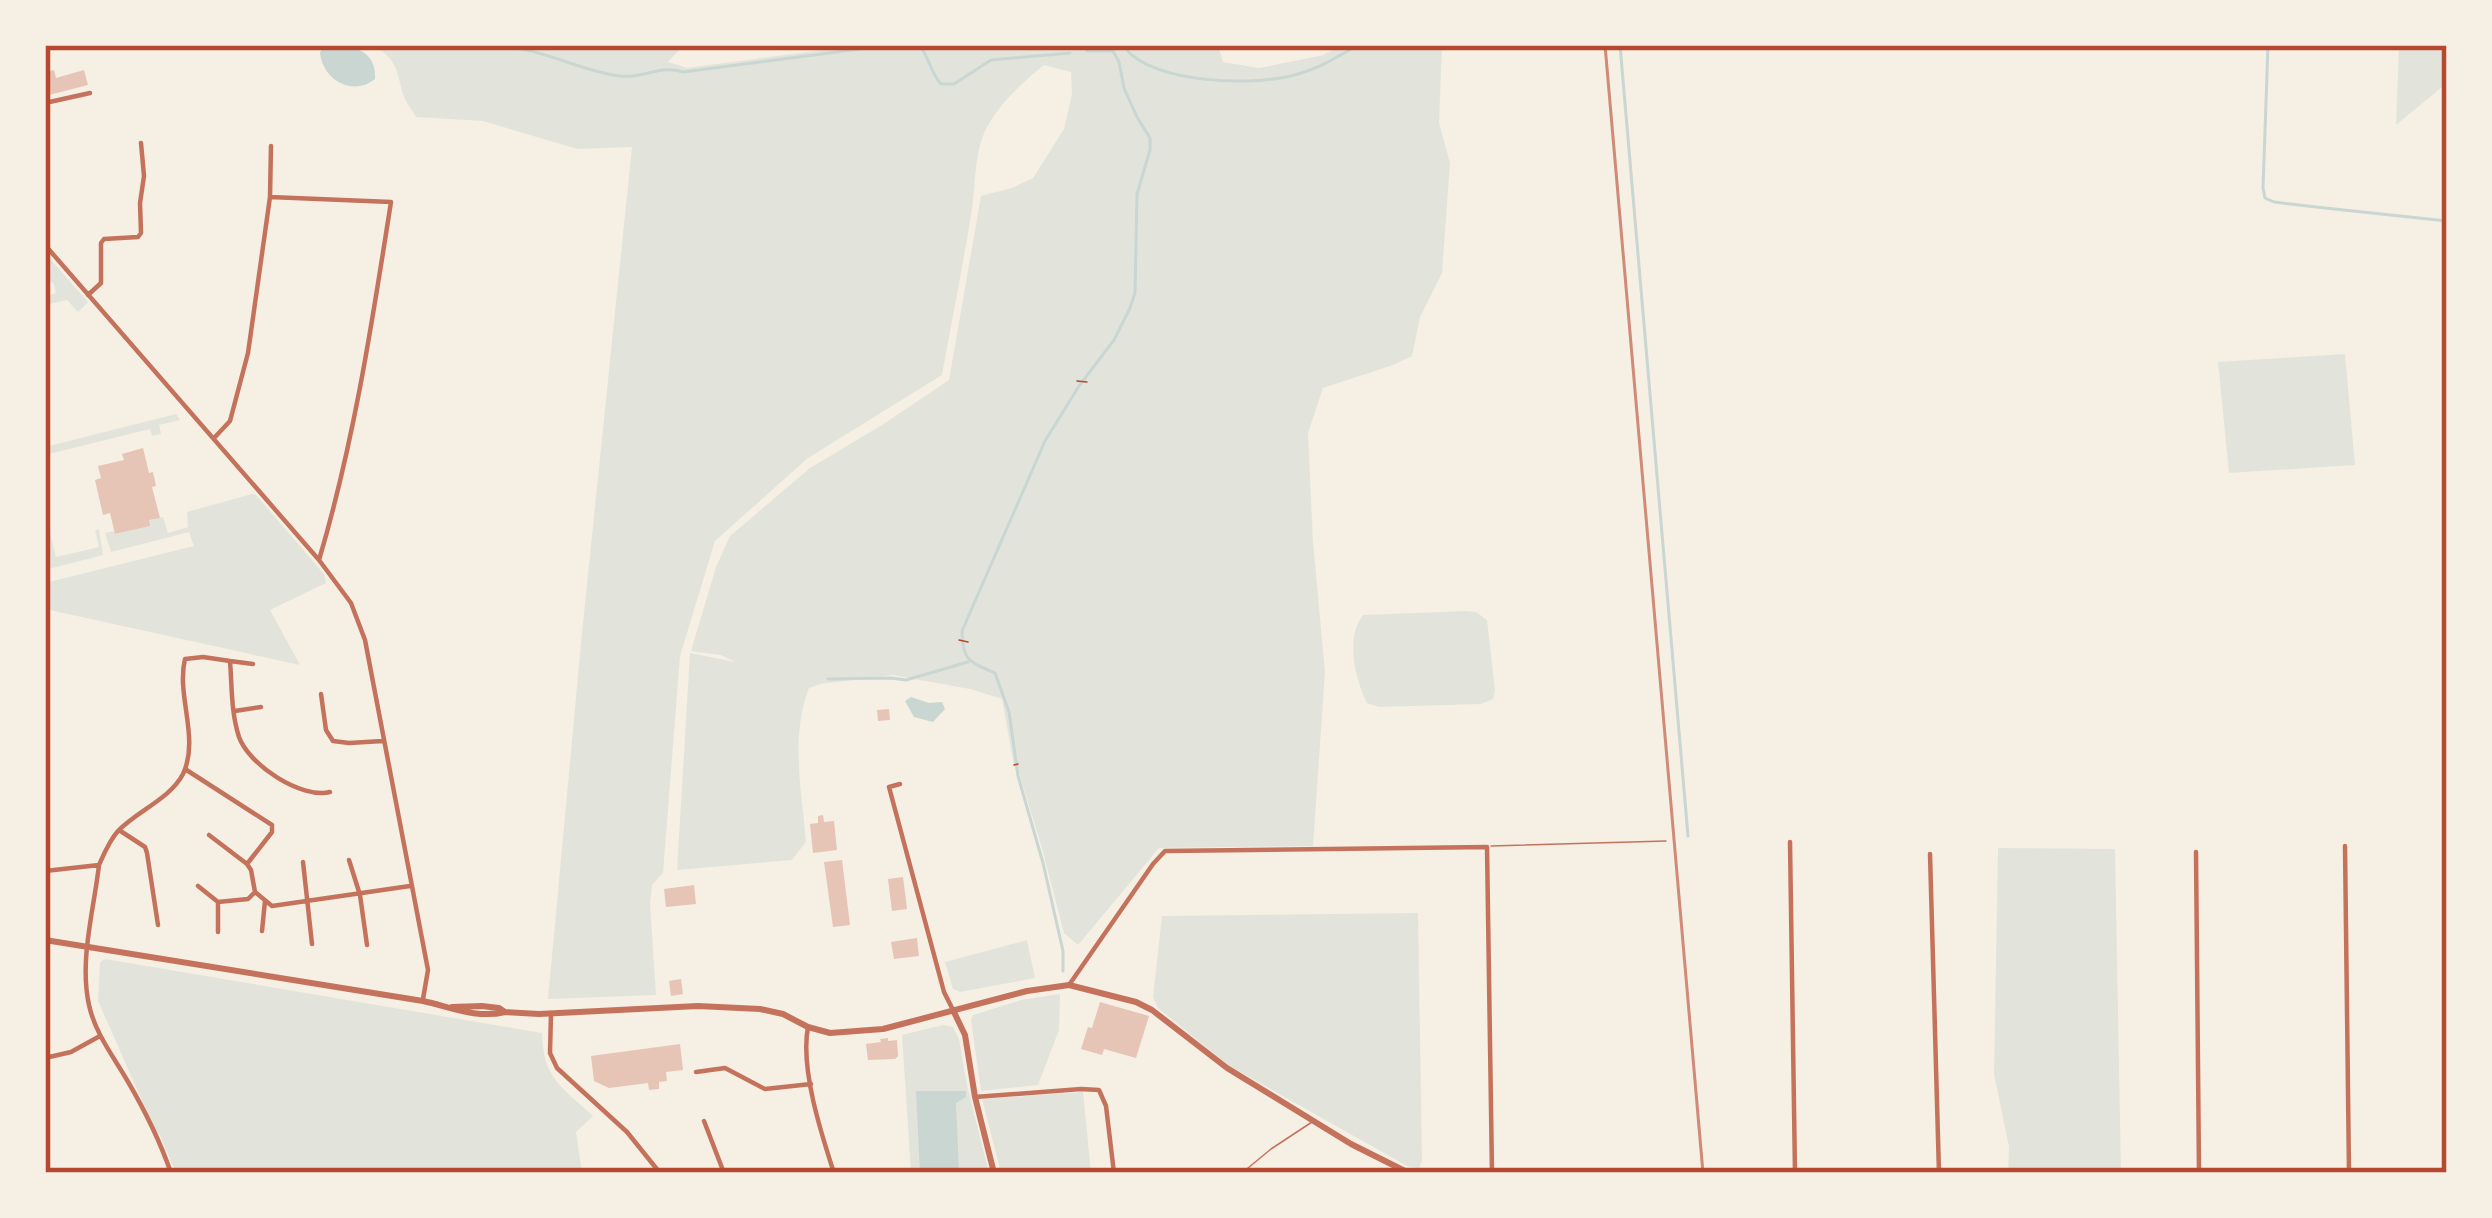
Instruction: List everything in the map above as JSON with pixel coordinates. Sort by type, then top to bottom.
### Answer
[{"type":"street","points":[[45,103],[90,93]]},
{"type":"street","points":[[88,295],[101,283],[100,243],[141,233],[141,143]]},
{"type":"street","points":[[214,439],[230,421],[248,353],[270,197],[271,146]]},
{"type":"street","points":[[270,197],[391,202],[364,380],[319,560]]},
{"type":"street","points":[[45,245],[351,602],[362,627],[428,970],[423,1001]]},
{"type":"street","points":[[171,1173],[91,1014],[86,990],[99,865],[118,830],[176,784],[185,769],[189,744],[183,666],[187,658],[253,664]]},
{"type":"street","points":[[230,661],[243,746],[297,789],[310,794],[330,792]]},
{"type":"street","points":[[321,694],[326,730],[333,741],[382,741]]},
{"type":"street","points":[[235,711],[261,707]]},
{"type":"street","points":[[185,769],[272,825],[272,832],[247,864]]},
{"type":"street","points":[[901,784],[889,787],[944,992],[964,1029],[994,1173]]},
{"type":"street","points":[[118,830],[148,853],[158,925]]},
{"type":"street","points":[[209,835],[247,864],[255,892],[275,906],[410,886]]},
{"type":"street","points":[[1790,842],[1796,1173]]},
{"type":"street","points":[[2345,846],[2349,1173]]},
{"type":"street","points":[[1069,985],[1165,851],[1487,847],[1492,1173]]},
{"type":"street","points":[[2196,852],[2199,1173]]},
{"type":"street","points":[[1930,854],[1939,1173]]},
{"type":"street","points":[[349,860],[367,945]]},
{"type":"street","points":[[303,862],[313,944]]},
{"type":"street","points":[[45,872],[99,865]]},
{"type":"street","points":[[198,886],[218,902],[248,899],[255,892]]},
{"type":"street","points":[[262,932],[265,901]]},
{"type":"street","points":[[218,902],[218,932]]},
{"type":"street","points":[[45,940],[452,1007],[550,1013],[698,1006],[760,1009],[830,1033],[883,1029],[1027,991],[1069,985],[1152,1010],[1228,1068],[1351,1144],[1409,1173]]},
{"type":"street","points":[[550,1013],[550,1048],[557,1068],[627,1132],[660,1173]]},
{"type":"street","points":[[808,1027],[811,1084],[834,1173]]},
{"type":"street","points":[[45,1058],[71,1052],[100,1036]]},
{"type":"street","points":[[696,1072],[725,1068],[765,1089],[811,1084]]},
{"type":"street","points":[[975,1097],[1100,1090],[1114,1173]]},
{"type":"street","points":[[704,1121],[724,1173]]},
{"type":"lane","points":[[1487,847],[1666,841]]},
{"type":"lane","points":[[1242,1173],[1314,1121]]},
{"type":"path","points":[[1078,381],[1087,382]]},
{"type":"path","points":[[959,640],[968,643]]},
{"type":"shaded area","points":[[327,45],[367,55],[375,79],[348,86],[332,78],[320,52]]},
{"type":"shaded area","points":[[371,45],[684,45],[668,62],[687,68],[860,45],[1218,45],[1223,62],[1259,68],[1324,55],[1340,45],[1442,45],[1439,123],[1450,163],[1442,273],[1420,317],[1412,356],[1323,388],[1308,433],[1325,672],[1313,846],[1159,848],[1078,945],[1064,933],[1014,765],[1002,699],[892,675],[809,688],[799,745],[806,842],[792,860],[677,870],[690,653],[735,662],[691,651],[730,536],[810,468],[949,380],[981,196],[1033,178],[1064,129],[1072,94],[1071,72],[1044,65],[1005,101],[983,137],[942,375],[808,458],[715,541],[680,656],[663,873],[652,885],[650,905],[656,995],[548,999],[632,147],[577,149],[483,121],[416,117],[392,62]]},
{"type":"shaded area","points":[[2399,45],[2447,45],[2447,83],[2396,125]]},
{"type":"shaded area","points":[[45,253],[88,302],[78,312],[67,300],[46,305],[45,296],[56,293],[54,284],[45,278]]},
{"type":"shaded area","points":[[2345,354],[2355,465],[2229,473],[2218,362]]},
{"type":"shaded area","points":[[176,414],[180,420],[159,425],[161,434],[152,436],[150,429],[45,455],[45,447]]},
{"type":"shaded area","points":[[252,494],[324,574],[326,583],[270,610],[300,665],[45,609],[45,583],[194,546],[189,532],[111,552],[105,533],[149,526],[149,520],[163,517],[168,533],[188,527],[187,512]]},
{"type":"shaded area","points":[[45,513],[56,557],[99,547],[95,530],[99,529],[103,555],[45,570]]},
{"type":"shaded area","points":[[1467,611],[1487,620],[1493,699],[1481,704],[1379,707],[1367,703],[1353,647],[1363,615]]},
{"type":"shaded area","points":[[911,697],[942,702],[945,709],[933,722],[914,717],[905,701]]},
{"type":"shaded area","points":[[1998,848],[2115,849],[2121,1173],[2008,1173],[2009,1147],[1994,1074]]},
{"type":"shaded area","points":[[1418,913],[1419,1168],[1407,1166],[1228,1065],[1158,1008],[1153,997],[1162,916]]},
{"type":"shaded area","points":[[1027,940],[1035,978],[960,992],[953,989],[945,962]]},
{"type":"shaded area","points":[[105,959],[542,1033],[550,1072],[593,1116],[576,1132],[582,1173],[176,1173],[98,1001],[100,962]]},
{"type":"shaded area","points":[[1060,994],[1059,1030],[1038,1085],[981,1091],[973,1015]]},
{"type":"shaded area","points":[[953,1027],[959,1039],[989,1173],[911,1173],[902,1035]]},
{"type":"shaded area","points":[[916,1091],[966,1091],[966,1097],[956,1103],[959,1173],[920,1173]]},
{"type":"shaded area","points":[[1083,1092],[1091,1173],[1001,1173],[982,1099]]},
{"type":"building","points":[[54,70],[56,78],[84,70],[88,85],[45,96],[45,72]]},
{"type":"building","points":[[143,448],[149,473],[153,472],[160,518],[149,520],[150,526],[115,534],[110,513],[103,515],[95,480],[101,478],[98,466],[124,460],[122,454]]},
{"type":"building","points":[[889,709],[890,720],[878,721],[877,710]]},
{"type":"building","points":[[823,815],[824,822],[834,821],[837,850],[813,853],[810,824],[818,823],[818,816]]},
{"type":"building","points":[[842,860],[850,925],[833,927],[824,862]]},
{"type":"building","points":[[903,877],[907,909],[892,911],[888,879]]},
{"type":"building","points":[[694,885],[696,904],[666,907],[664,889]]},
{"type":"building","points":[[917,938],[919,956],[894,959],[891,942]]},
{"type":"building","points":[[681,979],[683,994],[671,996],[669,981]]},
{"type":"building","points":[[1100,1002],[1149,1016],[1136,1058],[1104,1049],[1102,1055],[1081,1049]]},
{"type":"building","points":[[897,1040],[898,1056],[868,1060],[866,1044]]},
{"type":"building","points":[[680,1044],[683,1070],[666,1072],[667,1081],[659,1082],[659,1089],[649,1090],[648,1083],[609,1088],[594,1081],[591,1056]]},
{"type":"waterway","points":[[399,45],[521,49],[620,76],[890,45]]},
{"type":"waterway","points":[[919,45],[941,84],[954,84],[991,60],[1070,53]]},
{"type":"waterway","points":[[1125,48],[1158,69],[1232,81],[1298,74],[1358,45]]},
{"type":"waterway","points":[[1620,45],[1688,836]]},
{"type":"waterway","points":[[2268,45],[2265,198],[2447,221]]},
{"type":"waterway","points":[[1063,971],[1063,951],[1043,863],[1018,776],[1009,712],[995,673],[966,655],[962,631],[1045,441],[1114,340],[1135,293],[1137,194],[1150,138],[1124,88],[1113,51],[1087,51]]},
{"type":"waterway","points":[[828,679],[906,680],[968,662]]},
{"type":"railway","points":[[1605,45],[1703,1173]]}]
